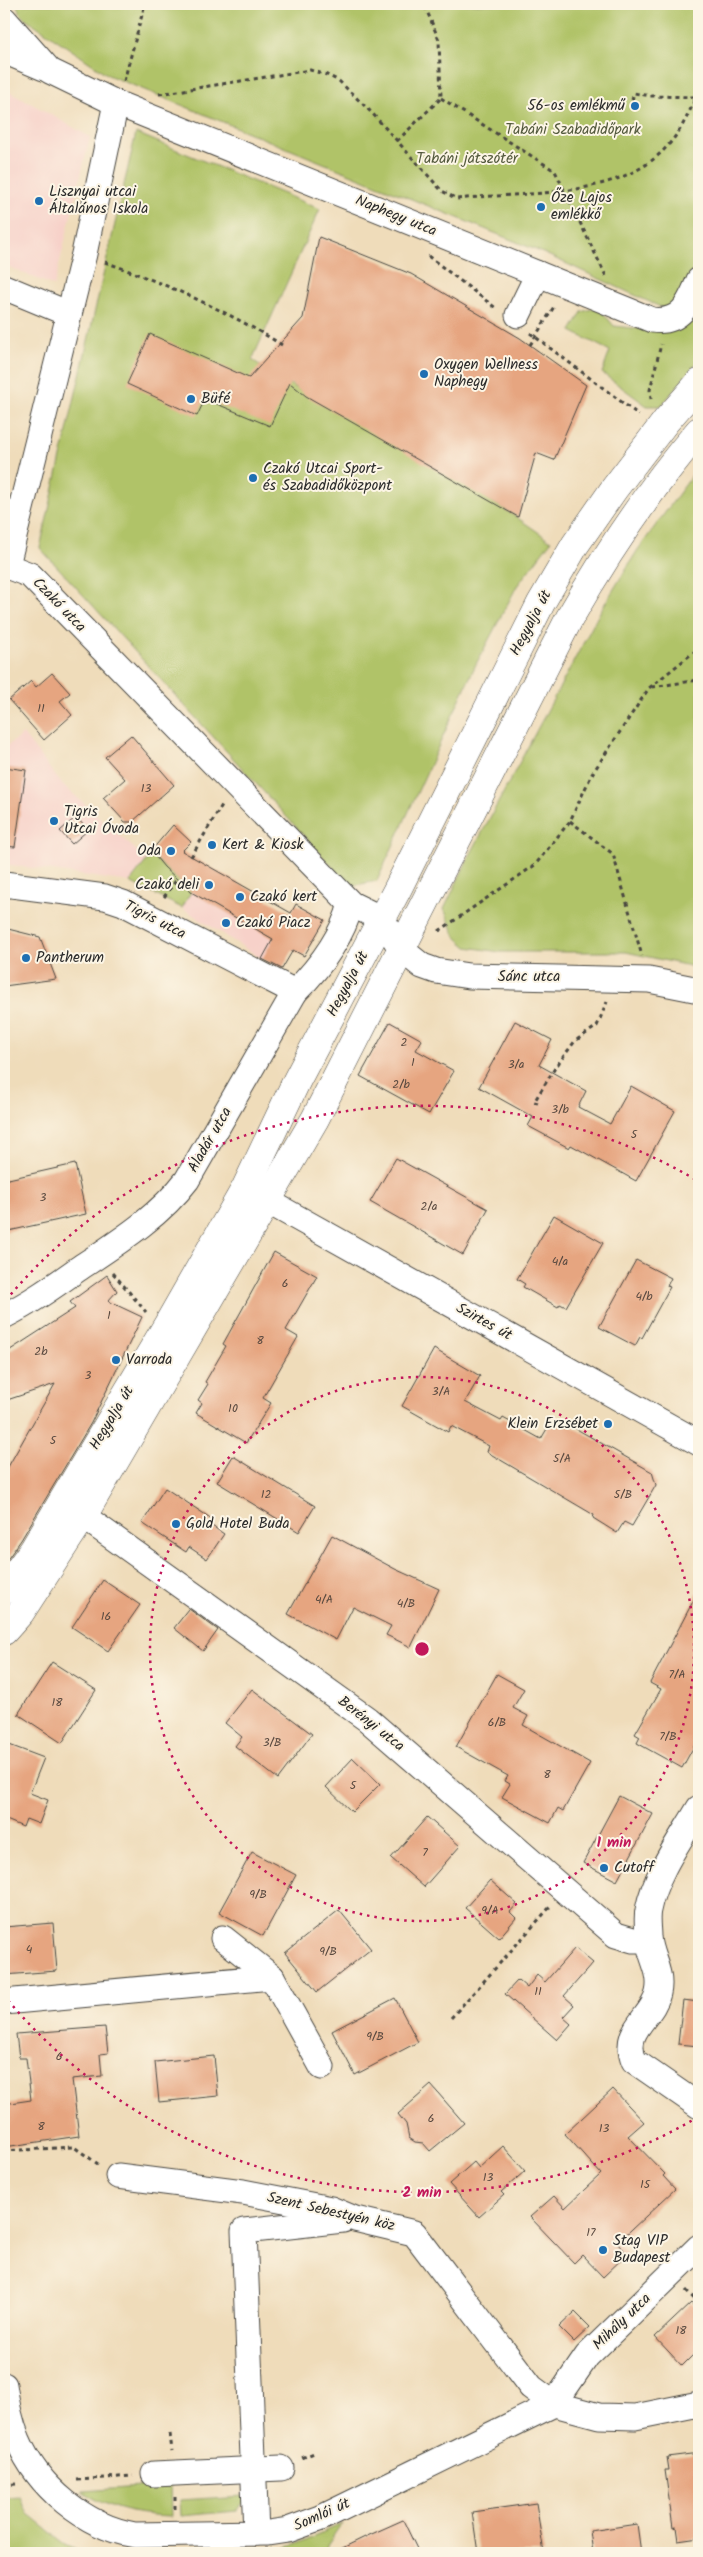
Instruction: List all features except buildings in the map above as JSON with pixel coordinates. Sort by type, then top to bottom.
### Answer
[{"type":"main road","name":"Hegyalja út","points":[[4,1590],[34,1549],[168,1324],[245,1189],[297,1080],[382,919],[506,670],[575,545],[666,421],[699,383]]},
{"type":"main road","name":"Hegyalja út","points":[[4,1631],[20,1613],[83,1516],[269,1202],[315,1120],[568,619],[603,561],[640,506],[699,431]]},
{"type":"street","points":[[4,19],[50,71]]},
{"type":"street","points":[[4,50],[50,71]]},
{"type":"street","name":"Naphegy utca","points":[[50,71],[116,103],[652,320],[664,322],[677,317]]},
{"type":"street","name":"Czakó utca","points":[[116,103],[84,254],[5,565],[30,575],[351,904],[382,919]]},
{"type":"street","points":[[518,315],[538,274]]},
{"type":"street","points":[[677,317],[686,307],[699,280]]},
{"type":"street","points":[[4,287],[69,314]]},
{"type":"street","name":"Tigris utca","points":[[4,884],[105,897],[124,903],[295,992]]},
{"type":"street","name":"Aladár utca","points":[[4,1316],[39,1296],[99,1256],[171,1201],[187,1180],[295,992],[317,970],[346,923],[351,904]]},
{"type":"street","name":"Sánc utca","points":[[382,919],[402,950],[422,966],[469,976],[649,980],[699,990]]},
{"type":"street","name":"Szirtes út","points":[[269,1202],[699,1442]]},
{"type":"street","name":"Berényi utca","points":[[83,1516],[367,1719],[616,1935],[633,1940],[648,1940]]},
{"type":"street","points":[[699,1808],[659,1879],[647,1911],[648,1940],[658,1970],[658,1995],[636,2029],[630,2051],[634,2061],[699,2106]]},
{"type":"street","points":[[223,1938],[272,1977],[322,2067]]},
{"type":"street","points":[[4,2002],[272,1977]]},
{"type":"street","name":"Szent Sebestyén köz","points":[[118,2176],[243,2192],[331,2209],[355,2219],[414,2233],[531,2387],[554,2404]]},
{"type":"street","points":[[256,2533],[244,2230],[355,2219]]},
{"type":"street","name":"Mihály utca","points":[[554,2404],[587,2356],[699,2247]]},
{"type":"street","name":"Somlói út","points":[[4,2384],[9,2416],[18,2441],[30,2463],[58,2495],[94,2522],[120,2532],[135,2535],[256,2533],[288,2530],[313,2522],[554,2404]]},
{"type":"street","points":[[554,2404],[599,2416],[635,2417],[699,2404]]},
{"type":"street","points":[[154,2474],[281,2468]]},
{"type":"path","points":[[130,63],[145,4]]},
{"type":"path","points":[[397,141],[441,98],[439,40],[424,4]]},
{"type":"path","points":[[165,93],[310,70],[339,81],[442,191],[458,199],[565,190],[615,180],[651,161],[670,144],[699,89]]},
{"type":"path","points":[[632,100],[634,93],[650,96],[696,96]]},
{"type":"path","points":[[441,98],[555,171],[609,282]]},
{"type":"path","points":[[84,254],[143,276],[211,306],[282,344]]},
{"type":"path","points":[[530,345],[568,286]]},
{"type":"path","points":[[652,404],[650,390],[662,339],[677,317]]},
{"type":"path","points":[[439,932],[535,865],[570,821],[592,774],[649,688],[699,648]]},
{"type":"path","points":[[649,688],[667,683],[699,680]]},
{"type":"path","points":[[191,857],[226,800]]},
{"type":"path","points":[[570,821],[613,854],[649,980]]},
{"type":"path","points":[[162,899],[177,879]]},
{"type":"path","points":[[538,1103],[534,1102],[575,1041],[597,1026],[616,978]]},
{"type":"path","points":[[108,1267],[149,1315],[168,1324]]},
{"type":"path","points":[[451,2018],[564,1890]]},
{"type":"path","points":[[4,2151],[74,2148],[118,2176]]},
{"type":"path","points":[[108,2478],[126,2476]]},
{"type":"path","points":[[4,2485],[20,2484]]},
{"type":"shaded area","name":"Lisznyai utcai Általános Iskola","points":[[4,88],[90,137],[54,286],[4,265]]},
{"type":"shaded area","name":"Tigris Utcai Óvoda","points":[[23,734],[61,783],[147,860],[130,882],[4,864],[4,746],[7,746]]},
{"type":"shaded area","name":"Czakó Piacz","points":[[191,892],[273,939],[262,959],[182,908]]},
{"type":"green space","name":"Tabáni Szabadidőpark","points":[[16,4],[699,4],[699,360],[661,406],[647,406],[602,373],[610,351],[571,331],[582,312],[598,307],[614,326],[641,329],[659,327],[667,310],[541,252],[108,75],[22,16]]},
{"type":"green space","name":"Czakó Utcai Sport- és Szabadidőközpont","points":[[136,133],[320,209],[252,360],[326,406],[478,493],[551,541],[517,586],[475,666],[377,881],[350,886],[40,548]]},
{"type":"green space","points":[[699,466],[699,968],[626,952],[500,952],[467,947],[456,937],[444,909],[469,857],[601,610],[637,551]]},
{"type":"green space","points":[[151,855],[191,892],[182,908],[130,882]]},
{"type":"green space","points":[[170,2485],[171,2516],[135,2513],[113,2507],[82,2491]]},
{"type":"green space","points":[[244,2496],[244,2501],[237,2511],[181,2516],[180,2500]]},
{"type":"green space","points":[[20,2497],[28,2514],[64,2543],[84,2553],[4,2553],[4,2498]]},
{"type":"green space","points":[[342,2524],[322,2553],[265,2553],[294,2545]]},
{"type":"place","name":"56-os emlékmű","points":[[635,106]]},
{"type":"place","name":"Lisznyai utcai Általános Iskola","points":[[39,201]]},
{"type":"place","name":"Őze Lajos emlékkő","points":[[541,207]]},
{"type":"place","name":"Oxygen Wellness Naphegy","points":[[424,374]]},
{"type":"place","name":"Büfé","points":[[191,399]]},
{"type":"place","name":"Czakó Utcai Sport- és Szabadidőközpont","points":[[253,478]]},
{"type":"place","name":"Tigris Utcai Óvoda","points":[[54,821]]},
{"type":"place","name":"Kert & Kiosk","points":[[212,845]]},
{"type":"place","name":"Oda","points":[[171,851]]},
{"type":"place","name":"Czakó deli","points":[[209,885]]},
{"type":"place","name":"Czakó kert","points":[[240,897]]},
{"type":"place","name":"Czakó Piacz","points":[[226,923]]},
{"type":"place","name":"Pantherum","points":[[26,958]]},
{"type":"place","name":"Varroda","points":[[116,1360]]},
{"type":"place","name":"Klein Erzsébet","points":[[608,1424]]},
{"type":"place","name":"Gold Hotel Buda","points":[[176,1524]]},
{"type":"place","name":"Cutoff","points":[[604,1868]]},
{"type":"place","name":"Stag VIP Budapest","points":[[603,2250]]},
{"type":"park label","name":"Tabáni játszótér","points":[[467,159]]}]
